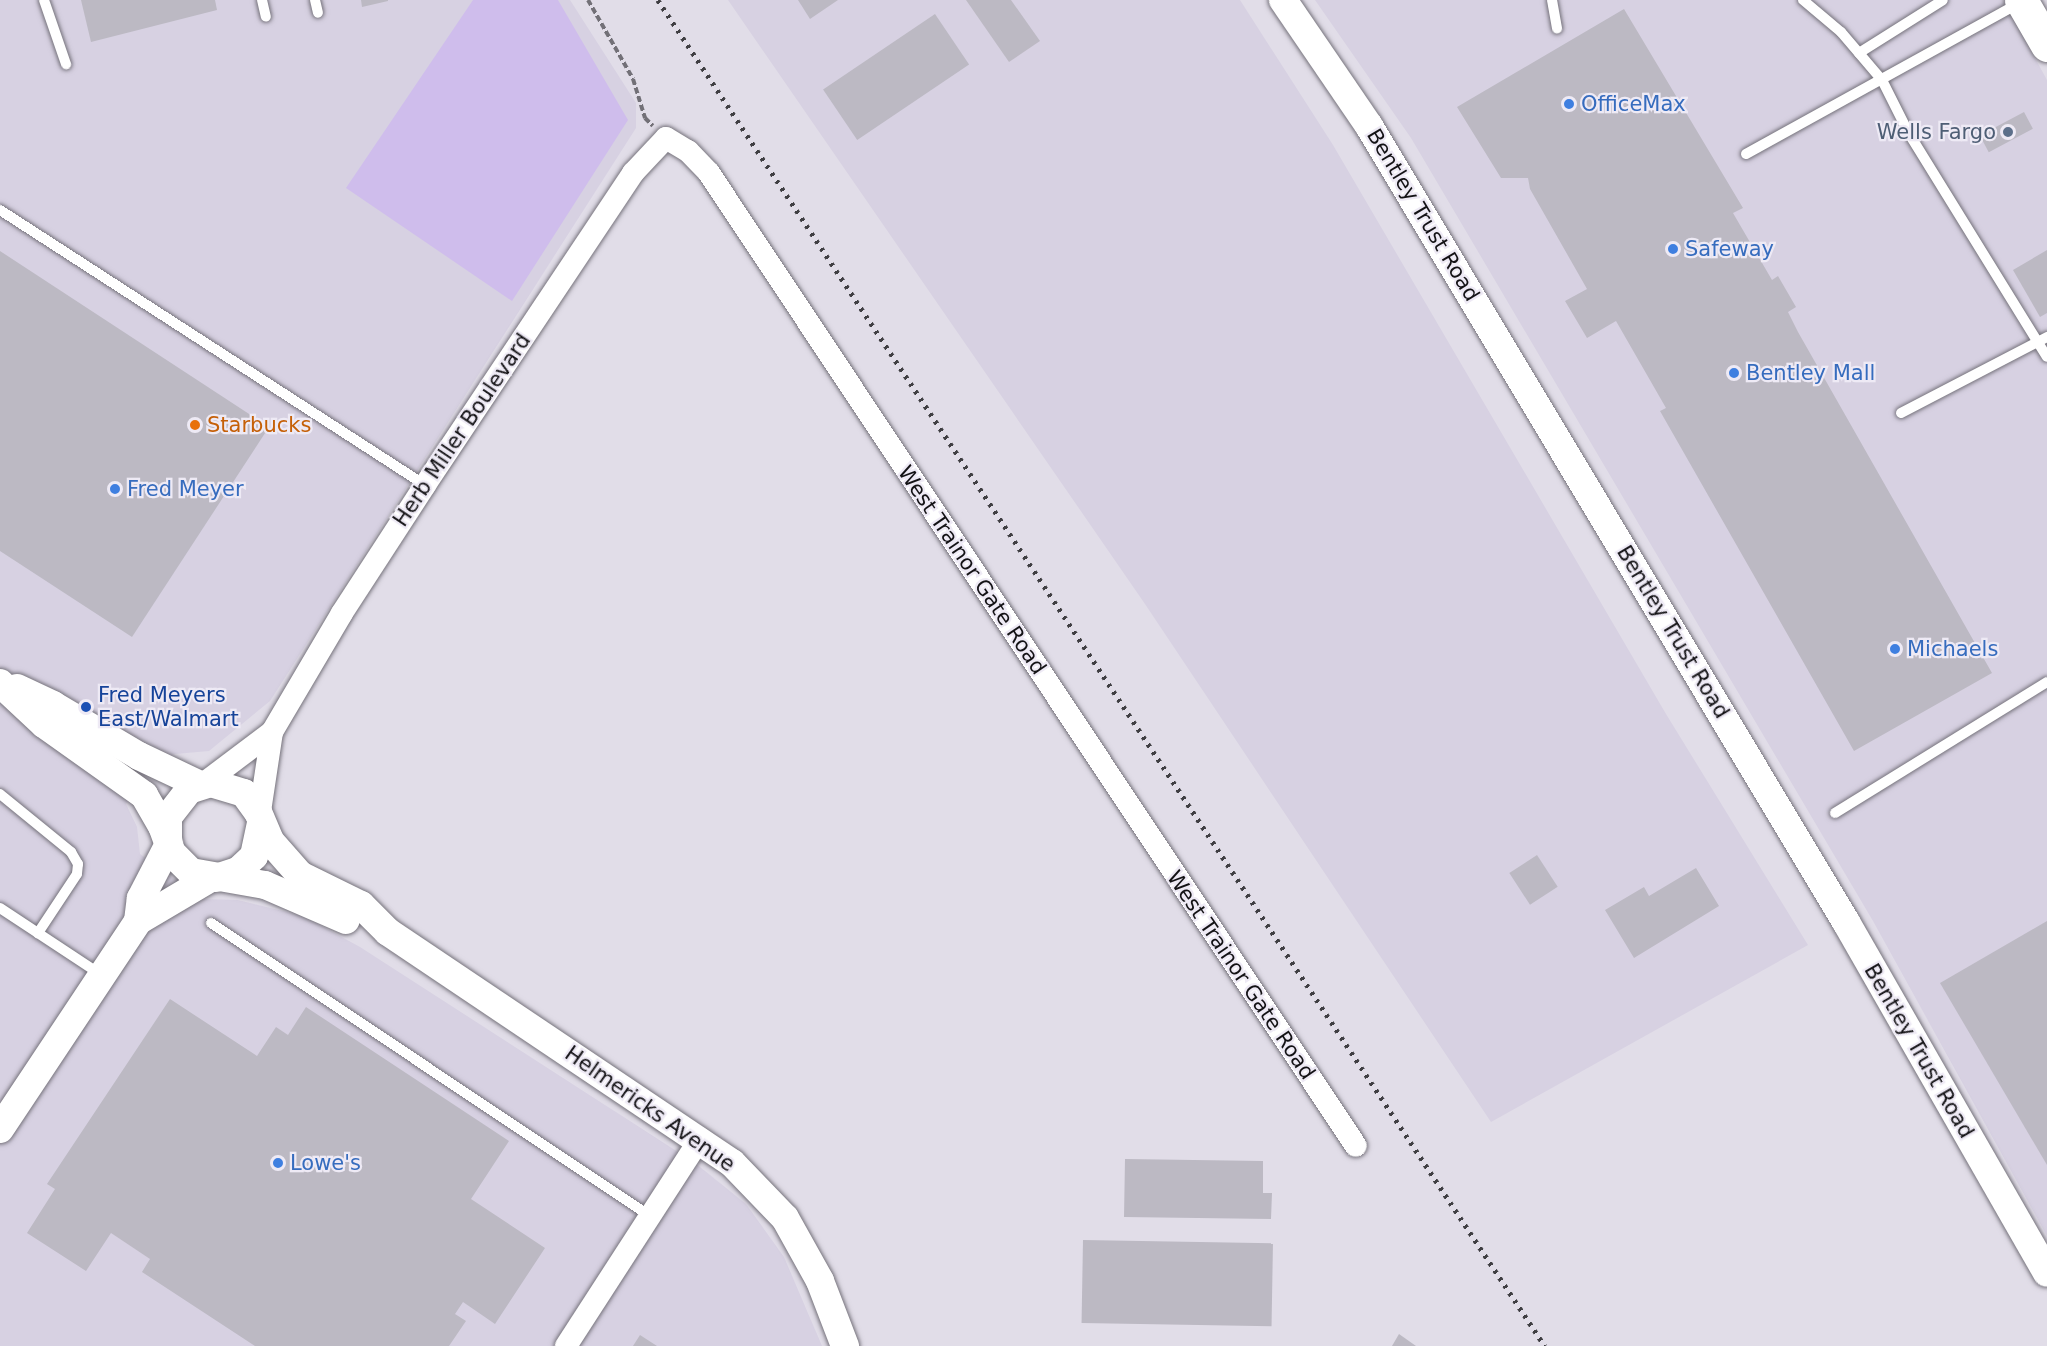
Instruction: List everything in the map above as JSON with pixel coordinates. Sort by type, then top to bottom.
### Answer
[{"type":"main road","points":[[2022,1],[2047,45]]},
{"type":"street","name":"Bentley Trust Road","points":[[1283,0],[1375,135],[1840,913],[2047,1273]]},
{"type":"street","name":"Herb Miller Boulevard","points":[[138,921],[214,878],[238,871],[254,856],[272,732],[342,613],[425,485],[633,173],[666,138]]},
{"type":"street","name":"West Trainor Gate Road","points":[[666,138],[688,151],[709,173],[1356,1146]]},
{"type":"street","name":"Helmericks Avenue","points":[[0,681],[53,705],[139,756],[202,784],[234,787],[252,801],[271,842],[300,874],[361,905],[388,932],[700,1139],[732,1164],[785,1218],[820,1281],[845,1346]]},
{"type":"street","name":"Helmericks Avenue","points":[[0,681],[44,724],[144,795],[180,864],[191,872],[214,878],[265,885],[358,926],[388,932]]},
{"type":"street","name":"Herb Miller Boulevard","points":[[0,1130],[138,921],[141,898],[168,842],[173,807],[180,797],[202,784],[272,732]]},
{"type":"street","points":[[566,1346],[700,1139]]},
{"type":"lane","points":[[44,0],[66,64]]},
{"type":"lane","points":[[262,0],[266,17]]},
{"type":"lane","points":[[315,0],[318,13]]},
{"type":"lane","points":[[1552,0],[1557,29]]},
{"type":"lane","points":[[1803,0],[1859,53],[1882,80],[1908,132],[2042,340],[2047,357]]},
{"type":"lane","points":[[1859,53],[1943,0]]},
{"type":"lane","points":[[1746,154],[2022,1]]},
{"type":"lane","points":[[0,210],[425,485]]},
{"type":"lane","points":[[1901,413],[2042,340]]},
{"type":"lane","points":[[1835,813],[2047,682]]},
{"type":"lane","points":[[0,794],[71,852],[78,864],[77,874],[38,933]]},
{"type":"lane","points":[[0,908],[103,976]]},
{"type":"lane","points":[[211,923],[650,1216]]},
{"type":"path","points":[[588,0],[633,79],[645,118],[666,138]]},
{"type":"shaded area","points":[[0,0],[570,0],[636,103],[636,128],[270,701],[209,751],[175,754],[154,762],[126,804],[137,827],[140,854],[201,899],[238,900],[303,916],[360,947],[695,1163],[746,1204],[784,1257],[822,1346],[0,1346]]},
{"type":"shaded area","points":[[473,0],[558,0],[628,120],[512,301],[346,188]]},
{"type":"shaded area","points":[[728,0],[1240,0],[1333,145],[1666,714],[1808,945],[1491,1122],[1145,604]]},
{"type":"shaded area","points":[[1315,0],[2003,0],[2047,80],[2047,1236],[1873,921],[1411,138]]},
{"type":"building","points":[[81,0],[215,0],[217,10],[91,42]]},
{"type":"building","points":[[361,0],[388,0],[388,1],[362,7]]},
{"type":"building","points":[[798,0],[838,0],[810,19]]},
{"type":"building","points":[[966,0],[1011,0],[1040,41],[1009,62]]},
{"type":"building","name":"Bentley Mall","points":[[1624,9],[1743,208],[1733,213],[1772,280],[1778,276],[1796,307],[1788,312],[1798,332],[1992,673],[1854,751],[1660,411],[1666,408],[1616,321],[1587,338],[1565,301],[1587,289],[1530,189],[1528,178],[1501,178],[1457,107]]},
{"type":"building","points":[[935,14],[969,65],[857,140],[823,89]]},
{"type":"building","points":[[2024,112],[2033,129],[1989,152],[1980,135]]},
{"type":"building","points":[[2047,250],[2047,313],[2040,317],[2013,270]]},
{"type":"building","name":"Fred Meyer","points":[[0,251],[269,427],[132,637],[0,551]]},
{"type":"building","points":[[1537,855],[1558,887],[1530,905],[1509,873]]},
{"type":"building","points":[[1696,868],[1719,906],[1634,958],[1605,910],[1644,887],[1649,896]]},
{"type":"building","points":[[2047,921],[2047,1165],[1940,983]]},
{"type":"building","name":"Lowe's","points":[[170,999],[257,1056],[276,1027],[288,1035],[306,1007],[509,1141],[471,1199],[545,1248],[495,1324],[463,1302],[455,1314],[466,1321],[449,1346],[255,1346],[142,1272],[150,1259],[111,1233],[86,1271],[27,1233],[55,1189],[47,1184]]},
{"type":"building","points":[[1125,1159],[1263,1161],[1263,1193],[1272,1193],[1271,1219],[1124,1217]]},
{"type":"building","points":[[1083,1240],[1273,1243],[1272,1326],[1082,1323]]},
{"type":"building","points":[[1399,1334],[1416,1346],[1392,1346]]},
{"type":"building","points":[[640,1335],[657,1346],[633,1346]]},
{"type":"railway","points":[[658,0],[1545,1346]]},
{"type":"place","name":"OfficeMax","points":[[1569,104]]},
{"type":"place","name":"Wells Fargo","points":[[2008,132]]},
{"type":"place","name":"Safeway","points":[[1673,249]]},
{"type":"place","name":"Bentley Mall","points":[[1734,373]]},
{"type":"place","name":"Starbucks","points":[[195,425]]},
{"type":"place","name":"Fred Meyer","points":[[115,489]]},
{"type":"place","name":"Michaels","points":[[1895,649]]},
{"type":"place","name":"Fred Meyers East/Walmart","points":[[86,707]]},
{"type":"place","name":"Lowe's","points":[[278,1163]]}]
